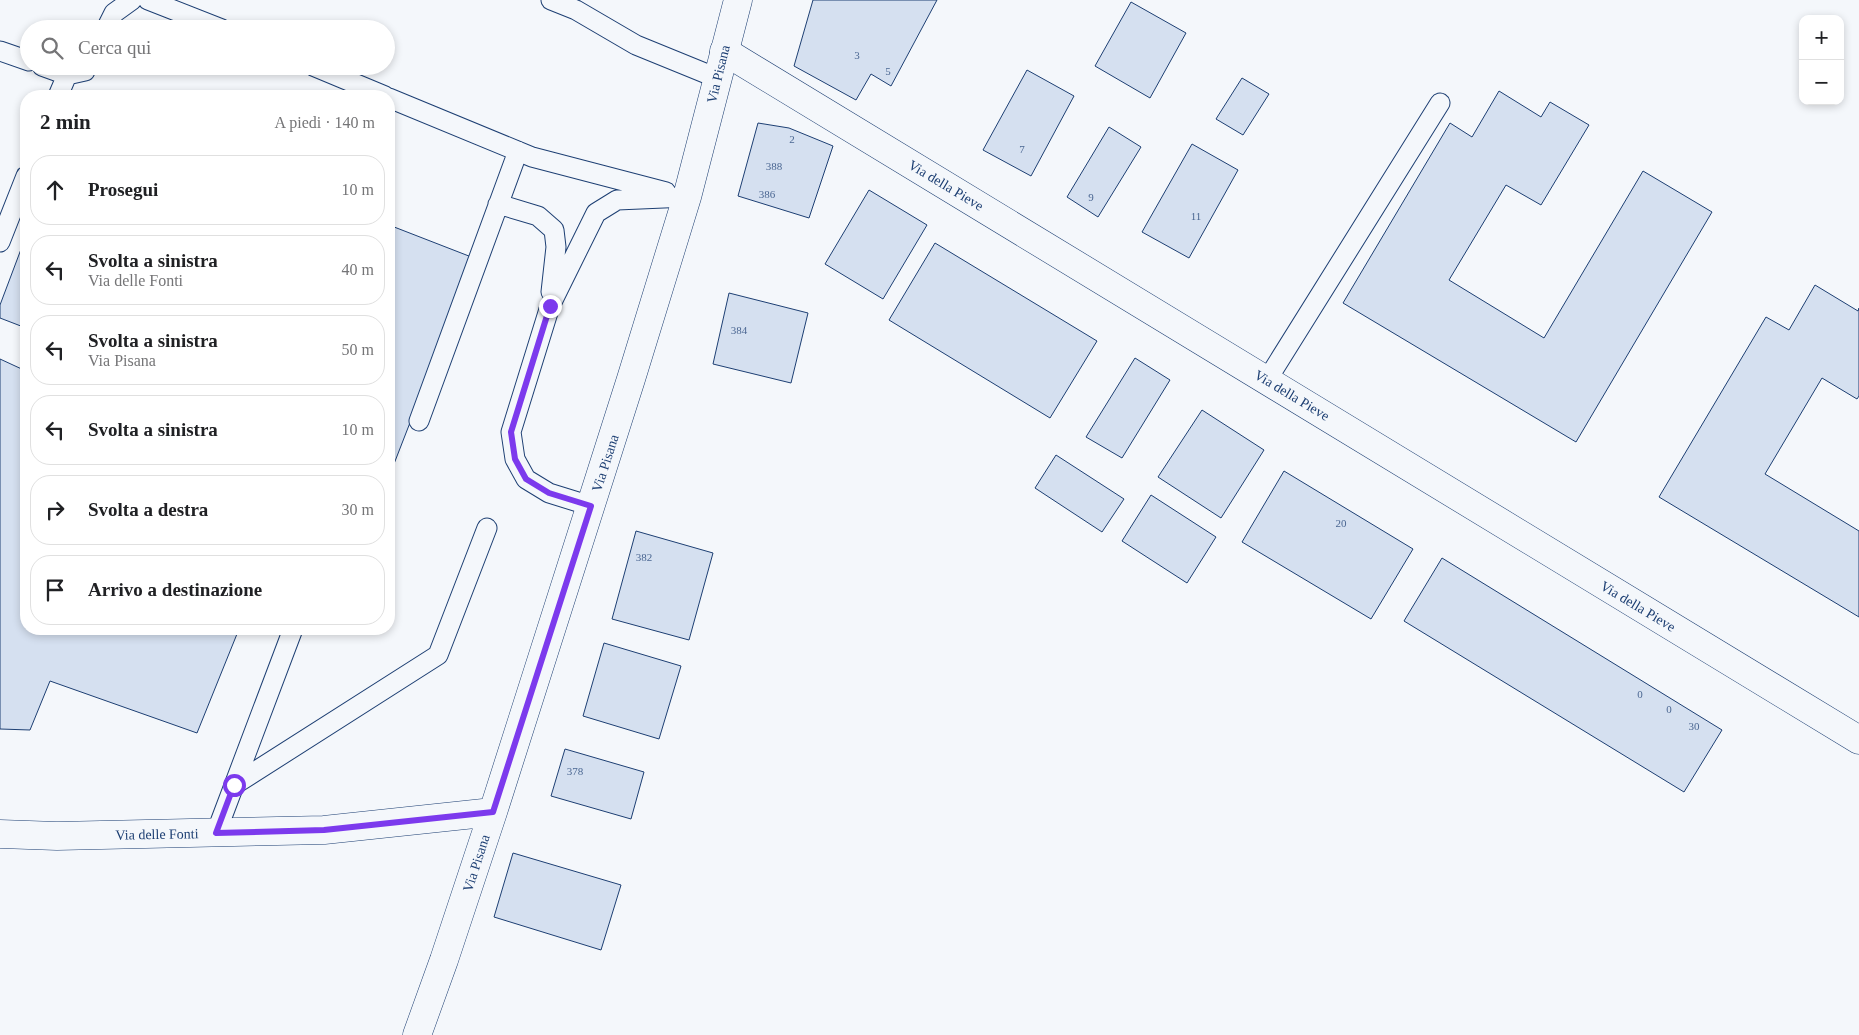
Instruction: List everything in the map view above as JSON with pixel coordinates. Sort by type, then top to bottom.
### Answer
[{"type":"street","name":"Via Pisana","points":[[417,1035],[493,812],[687,197],[738,0]]},
{"type":"street","name":"Via della Pieve","points":[[724,51],[1858,736]]},
{"type":"street","name":"Via delle Fonti","points":[[0,834],[57,836],[324,830],[493,812]]},
{"type":"lane","points":[[110,20],[114,13],[132,0]]},
{"type":"lane","points":[[148,0],[199,20]]},
{"type":"lane","points":[[551,0],[576,10],[636,45],[717,78]]},
{"type":"lane","points":[[0,51],[20,58]]},
{"type":"lane","points":[[61,90],[67,75]]},
{"type":"lane","points":[[334,75],[370,90]]},
{"type":"lane","points":[[395,100],[532,157],[687,197]]},
{"type":"lane","points":[[1267,380],[1440,103]]},
{"type":"lane","points":[[419,421],[518,151]]},
{"type":"lane","points":[[0,242],[20,191]]},
{"type":"lane","points":[[591,506],[549,493],[526,479],[515,459],[511,432],[550,306],[596,213],[617,200],[687,197]]},
{"type":"lane","points":[[498,204],[538,216],[554,230],[556,247],[550,306]]},
{"type":"lane","points":[[234,785],[438,655],[487,528]]},
{"type":"lane","points":[[216,833],[291,635]]},
{"type":"building","points":[[813,0],[937,0],[891,86],[871,74],[856,100],[794,66]]},
{"type":"building","points":[[1131,2],[1186,33],[1150,98],[1095,66]]},
{"type":"building","points":[[1027,70],[1074,96],[1031,176],[983,150]]},
{"type":"building","points":[[1242,78],[1269,94],[1243,135],[1216,119]]},
{"type":"building","points":[[1499,91],[1541,117],[1550,102],[1589,125],[1541,205],[1506,185],[1449,280],[1544,338],[1643,171],[1712,212],[1576,442],[1343,303],[1450,123],[1472,137]]},
{"type":"building","points":[[758,123],[789,128],[833,146],[809,218],[738,196]]},
{"type":"building","points":[[1109,127],[1141,147],[1098,217],[1067,197]]},
{"type":"building","points":[[1192,144],[1238,170],[1189,258],[1142,232]]},
{"type":"building","points":[[869,190],[927,225],[883,299],[825,264]]},
{"type":"building","points":[[395,227],[474,258],[395,461]]},
{"type":"building","points":[[935,243],[1097,341],[1050,418],[889,320]]},
{"type":"building","points":[[20,252],[20,326],[0,318],[0,305]]},
{"type":"building","points":[[1815,285],[1858,311],[1859,308],[1859,396],[1857,399],[1822,378],[1765,474],[1859,531],[1859,617],[1659,497],[1766,317],[1789,330]]},
{"type":"building","points":[[729,293],[808,313],[791,383],[713,364]]},
{"type":"building","points":[[1135,358],[1170,380],[1122,458],[1086,437]]},
{"type":"building","points":[[0,359],[20,368],[20,635],[237,635],[197,733],[50,681],[30,730],[0,729]]},
{"type":"building","points":[[1202,410],[1264,450],[1221,518],[1158,477]]},
{"type":"building","points":[[1056,455],[1124,499],[1102,532],[1035,488]]},
{"type":"building","points":[[1284,471],[1413,549],[1371,619],[1242,542]]},
{"type":"building","points":[[1151,495],[1216,537],[1187,583],[1122,541]]},
{"type":"building","points":[[636,531],[713,553],[689,640],[612,619]]},
{"type":"building","points":[[1442,558],[1722,730],[1684,792],[1404,621]]},
{"type":"building","points":[[604,643],[681,666],[659,739],[583,716]]},
{"type":"building","points":[[565,749],[644,772],[631,819],[551,796]]},
{"type":"building","points":[[513,853],[621,885],[601,950],[494,917]]},
{"type":"route","points":[[234,785],[216,833],[324,830],[493,812],[591,506],[549,493],[526,479],[515,459],[511,432],[550,306]]}]
